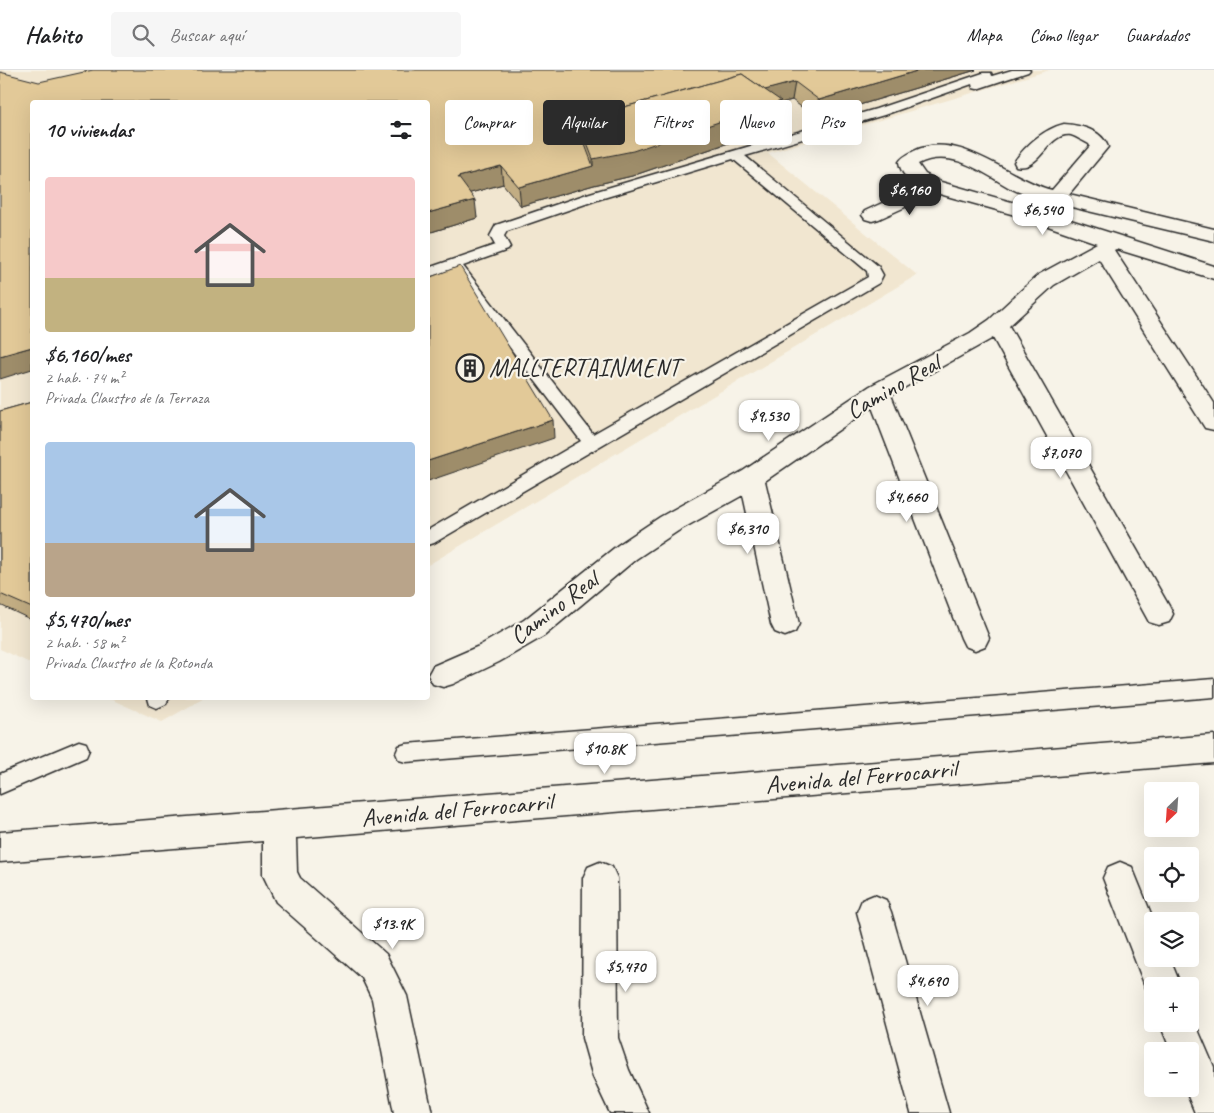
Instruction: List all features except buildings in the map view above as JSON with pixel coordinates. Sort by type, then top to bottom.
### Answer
[{"type":"street","points":[[1023,162],[1052,134],[1061,129],[1076,130],[1097,141],[1099,147],[1056,198]]},
{"type":"street","points":[[1214,235],[1056,198],[1018,185],[985,166],[945,151],[930,151],[917,155],[908,162],[910,170],[918,178],[934,186],[1029,213],[1108,246],[1214,273]]},
{"type":"street","points":[[872,215],[934,186]]},
{"type":"street","points":[[1108,246],[1214,422]]},
{"type":"street","name":"Camino Real","points":[[443,675],[489,654],[534,628],[628,552],[669,524],[752,478],[878,392],[978,338],[997,325],[1046,280],[1108,246]]},
{"type":"street","points":[[997,325],[1159,614]]},
{"type":"street","points":[[878,392],[975,638]]},
{"type":"street","points":[[752,478],[785,624]]},
{"type":"street","name":"Avenida del Ferrocarril","points":[[0,847],[1214,749]]},
{"type":"street","points":[[279,824],[280,875],[288,890],[298,901],[374,966],[383,981],[389,996],[413,1113]]},
{"type":"street","points":[[600,878],[600,1038],[612,1077],[630,1113]]},
{"type":"street","points":[[1120,878],[1159,977]]},
{"type":"street","points":[[874,912],[930,1113]]},
{"type":"street","points":[[1199,1077],[1214,1113]]},
{"type":"lane","points":[[880,112],[909,107],[1021,70]]},
{"type":"lane","points":[[430,272],[503,247],[497,236],[500,228],[595,196],[880,112],[985,72]]},
{"type":"lane","points":[[430,537],[874,280],[876,275],[873,269],[735,154]]},
{"type":"lane","points":[[454,264],[591,443]]},
{"type":"lane","points":[[406,753],[1214,688]]},
{"type":"lane","points":[[0,784],[79,750]]},
{"type":"shaded area","points":[[0,70],[1050,70],[862,125],[862,100],[802,100],[802,143],[768,153],[917,275],[430,564],[430,100],[30,100],[30,663],[0,649]]},
{"type":"shaded area","points":[[112,700],[200,700],[162,722]]},
{"type":"place","name":"MALLTERTAINMENT","points":[[470,368]]}]
